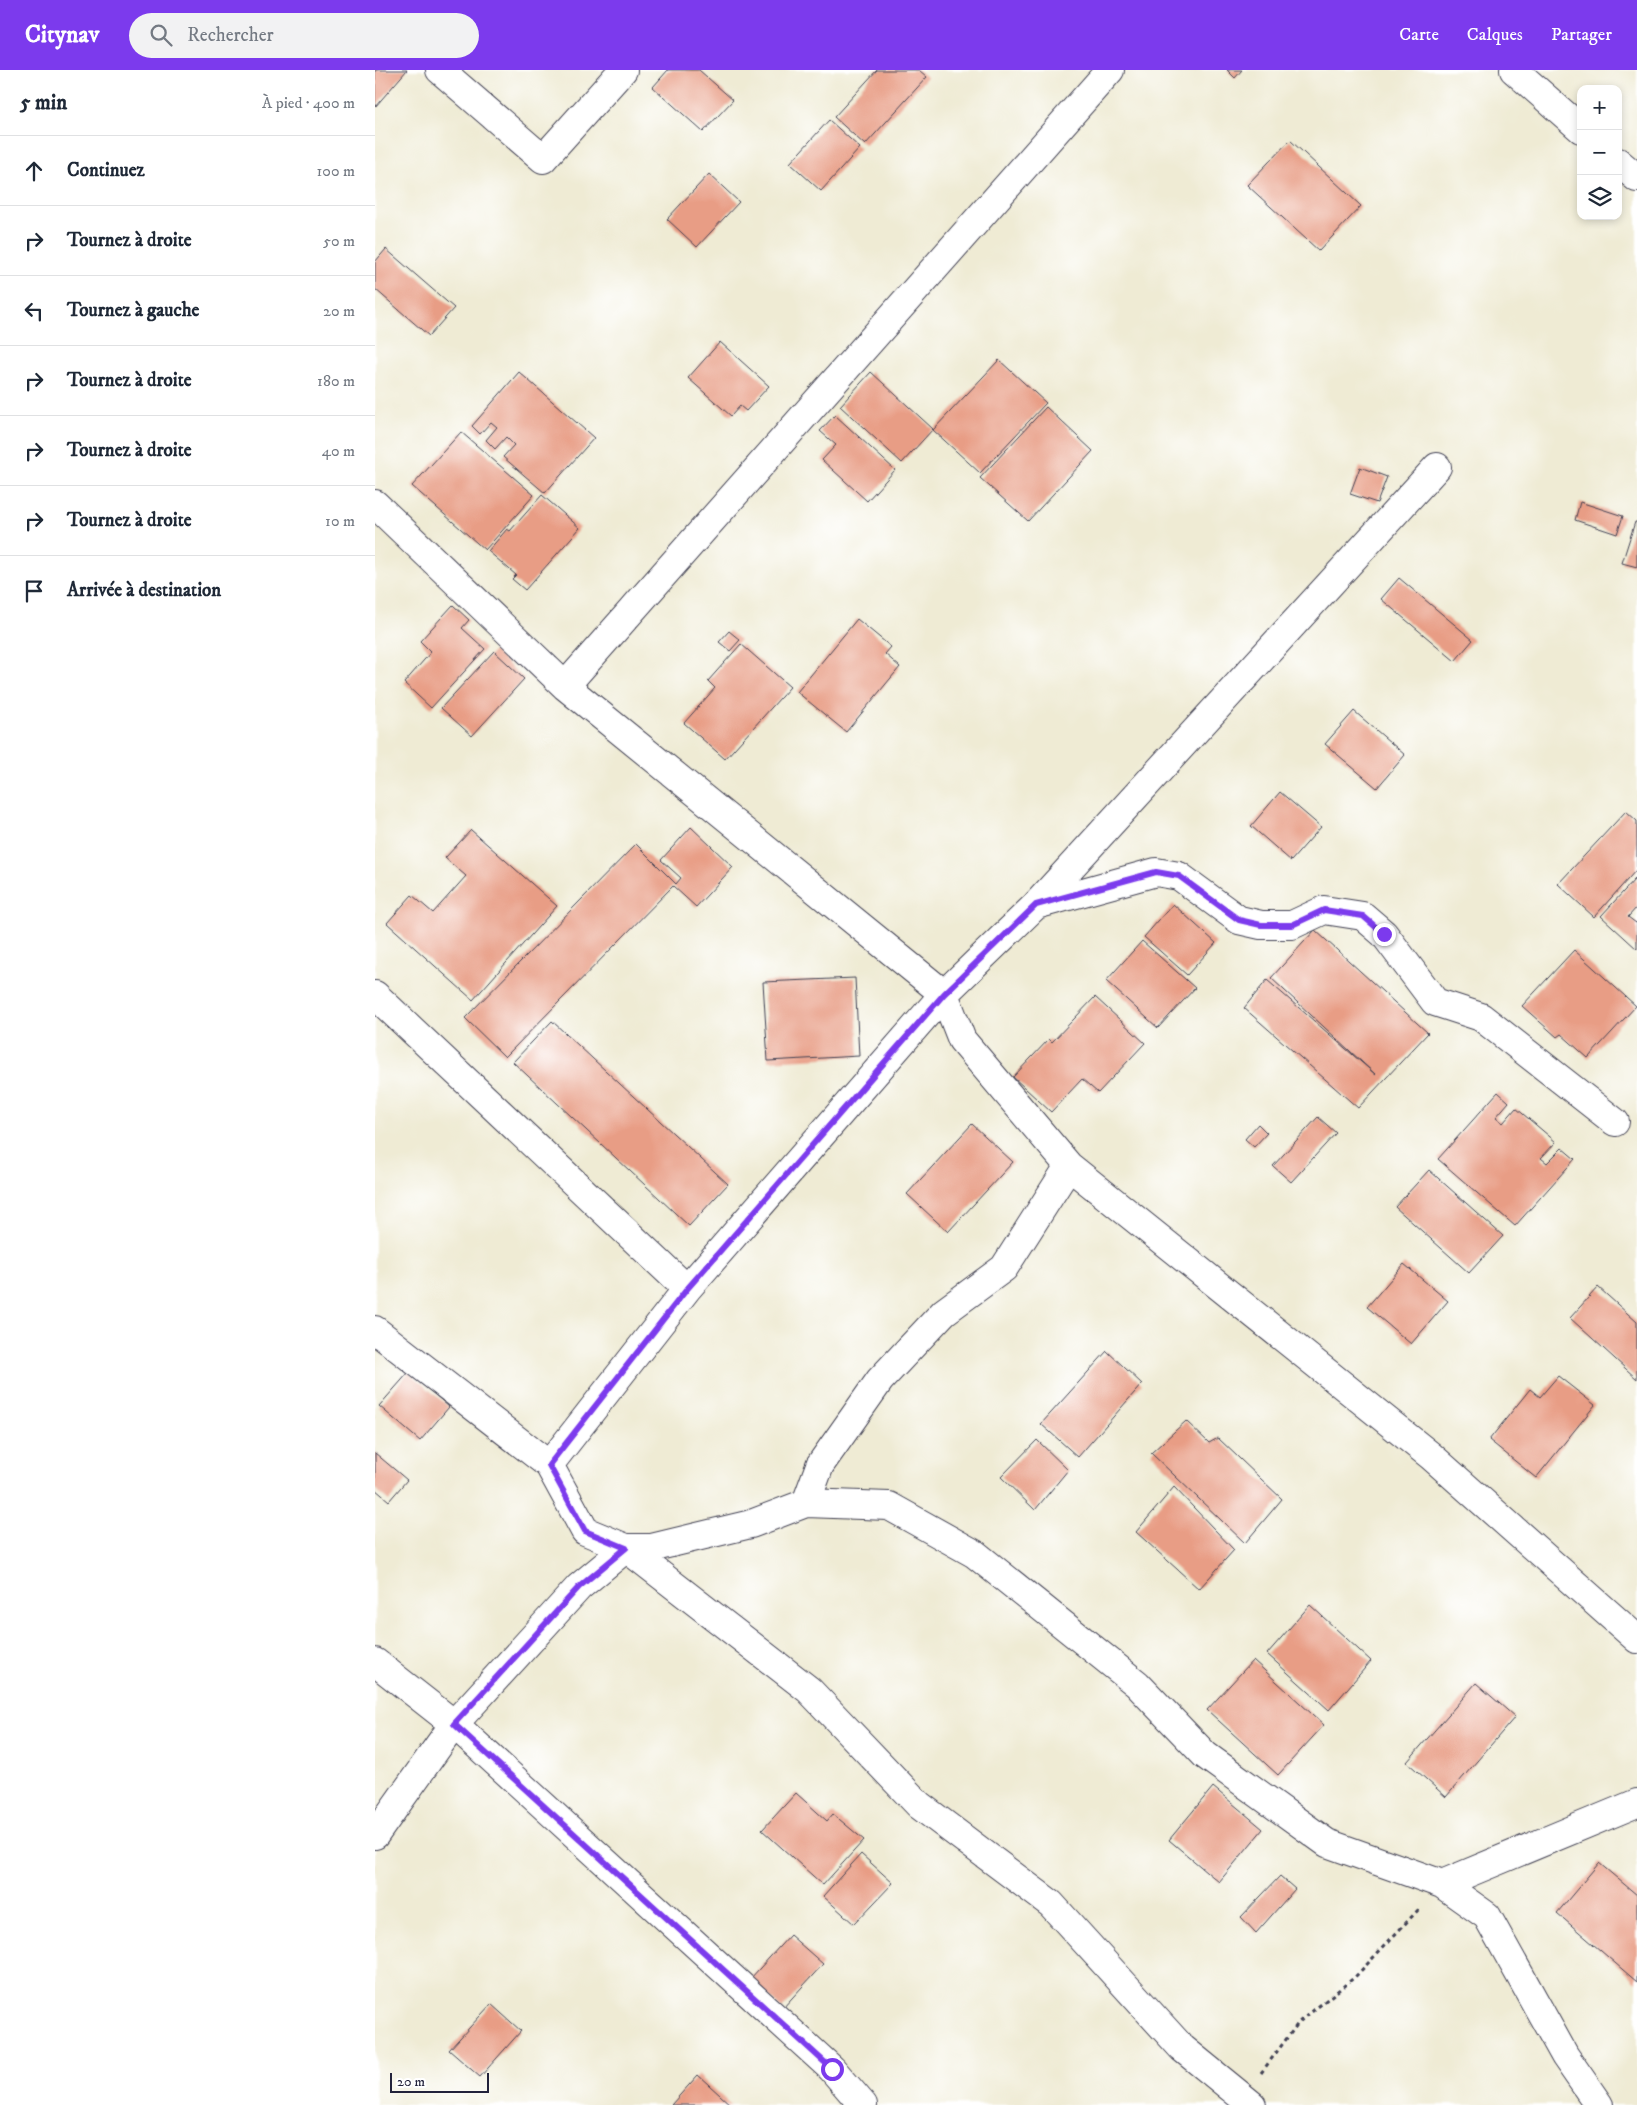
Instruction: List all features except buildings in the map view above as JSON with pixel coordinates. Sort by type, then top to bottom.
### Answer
[{"type":"street","points":[[440,70],[543,158],[623,70]]},
{"type":"street","points":[[565,686],[1110,70]]},
{"type":"street","points":[[1514,70],[1577,125]]},
{"type":"street","points":[[1622,165],[1637,178]]},
{"type":"street","points":[[549,1465],[687,1289],[944,994],[1036,905],[1437,468]]},
{"type":"street","points":[[375,504],[565,686],[944,994],[962,1040],[1069,1166],[1431,1456],[1637,1639]]},
{"type":"street","points":[[1036,905],[1156,872],[1179,876],[1239,920],[1261,925],[1292,925],[1324,910],[1363,916],[1384,934],[1435,1002],[1481,1017],[1615,1122]]},
{"type":"street","points":[[375,995],[687,1289]]},
{"type":"street","points":[[806,1503],[820,1465],[880,1380],[944,1312],[1004,1268],[1069,1166]]},
{"type":"street","points":[[375,1330],[549,1465],[585,1531],[626,1548],[809,1690],[919,1805],[1051,1904],[1182,2048],[1247,2101]]},
{"type":"street","points":[[375,1835],[454,1724],[579,1587],[626,1548],[651,1548],[751,1524],[806,1503],[889,1506],[975,1554],[1137,1684],[1205,1755],[1327,1844],[1442,1884],[1487,1916],[1565,2056],[1599,2105]]},
{"type":"street","points":[[375,1662],[454,1724],[832,2069],[863,2105]]},
{"type":"street","points":[[1442,1884],[1637,1803]]},
{"type":"path","points":[[1247,2101],[1299,2022],[1355,1977],[1442,1884]]},
{"type":"route","points":[[832,2069],[454,1724],[530,1643],[579,1587],[626,1548],[585,1531],[549,1465],[687,1289],[944,994],[1036,905],[1156,872],[1179,876],[1239,920],[1261,925],[1292,925],[1324,910],[1363,916],[1384,934]]}]
